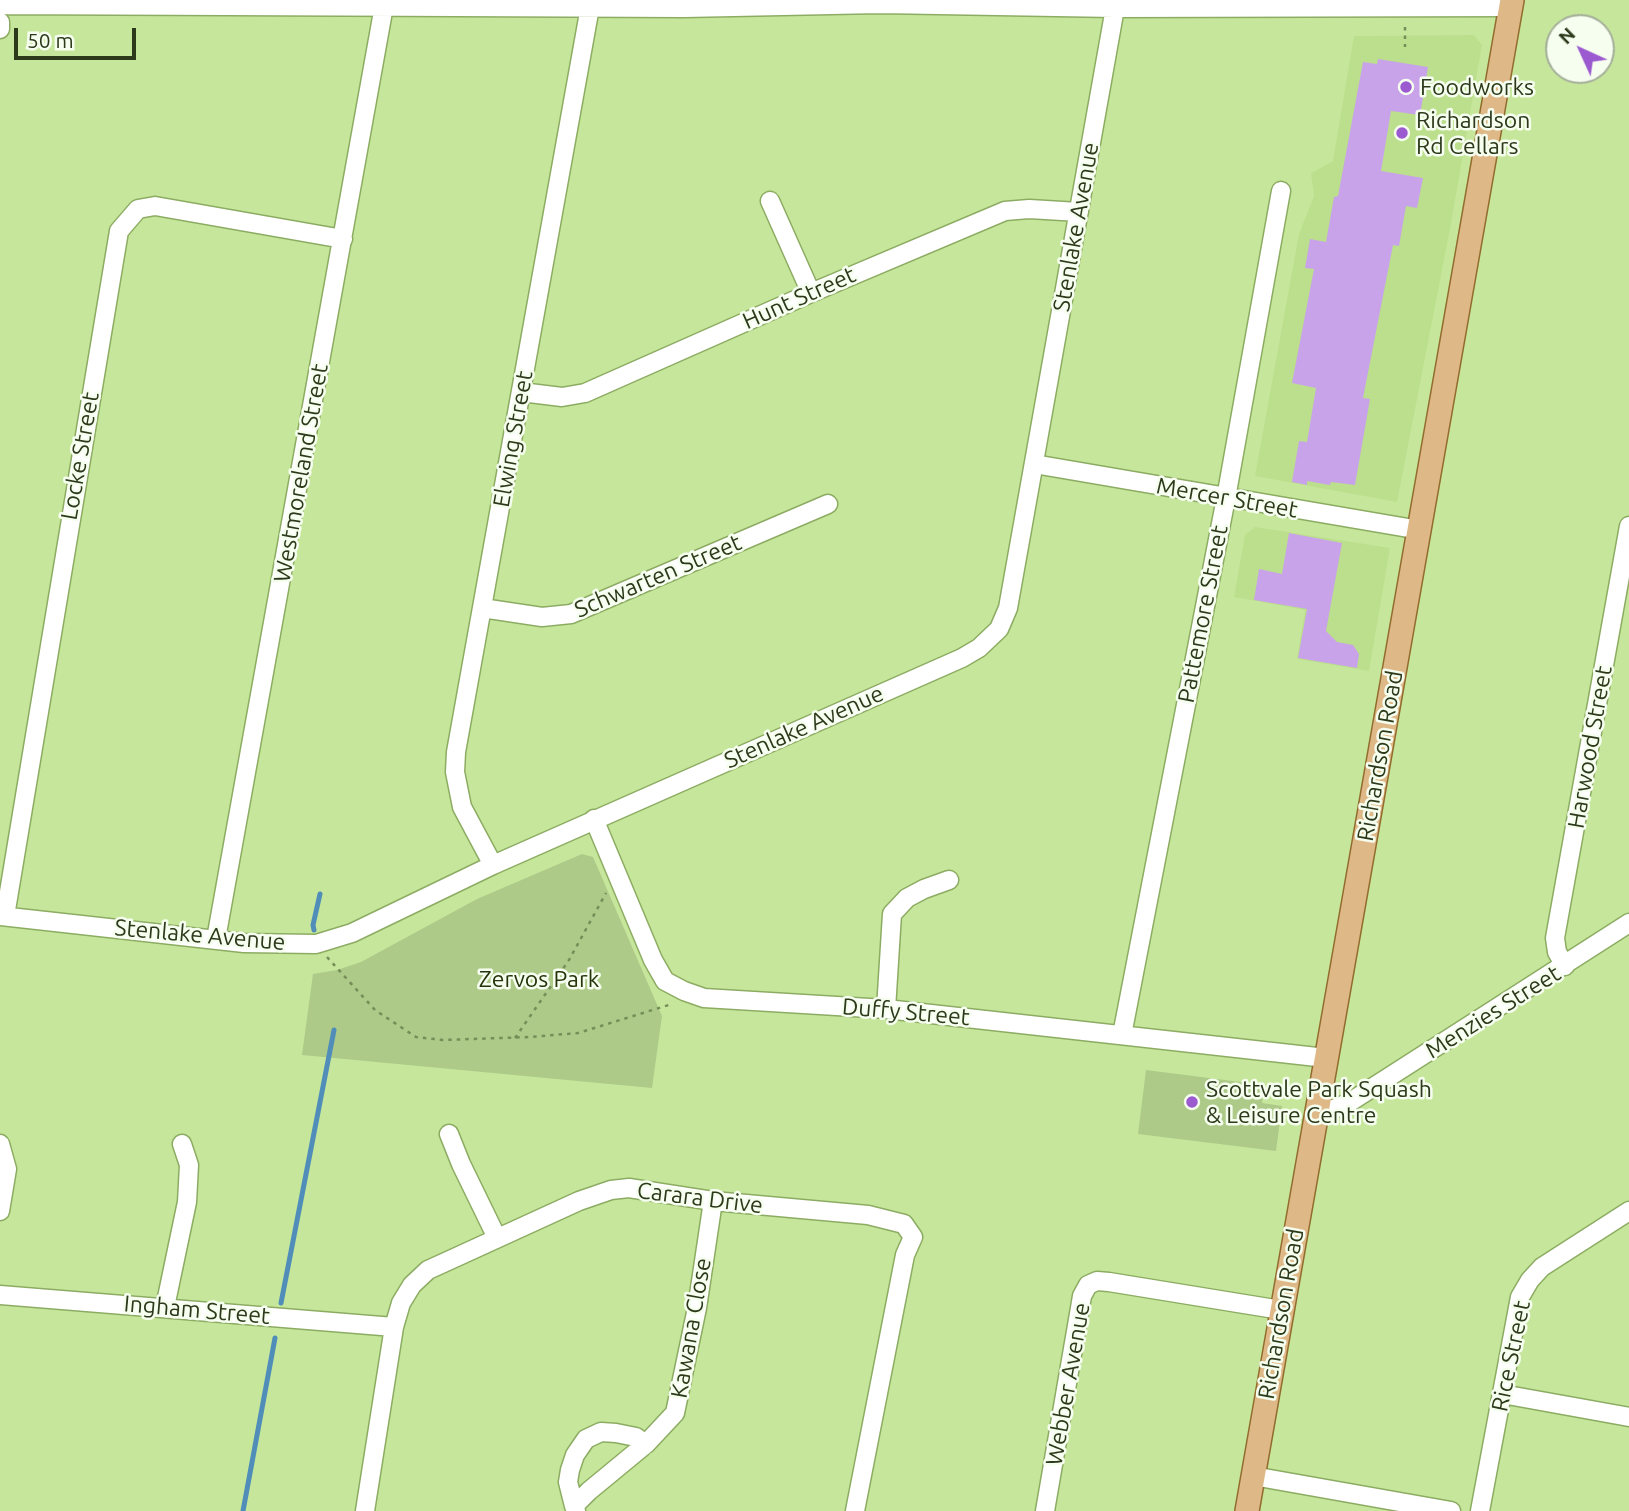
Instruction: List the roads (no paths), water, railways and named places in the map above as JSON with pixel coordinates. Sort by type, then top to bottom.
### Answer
[{"type":"main road","name":"Richardson Road","points":[[1247,1511],[1511,3]]},
{"type":"street","points":[[0,5],[384,6],[415,3],[590,7],[880,2],[1041,3],[1115,8],[1511,3]]},
{"type":"street","name":"Westmoreland Street","points":[[216,939],[384,6]]},
{"type":"street","name":"Elwing Street","points":[[493,865],[461,807],[455,772],[456,752],[590,7]]},
{"type":"street","name":"Stenlake Avenue","points":[[2,916],[244,943],[316,944],[352,933],[594,819],[962,658],[979,648],[999,629],[1008,608],[1115,8]]},
{"type":"street","points":[[0,22],[0,29]]},
{"type":"street","name":"Pattemore Street","points":[[1122,1035],[1226,498],[1281,191]]},
{"type":"street","points":[[770,201],[811,293]]},
{"type":"street","name":"Locke Street","points":[[2,916],[119,231],[138,209],[155,206],[343,239]]},
{"type":"street","name":"Hunt Street","points":[[521,392],[562,397],[585,393],[1005,211],[1030,209],[1079,212]]},
{"type":"street","name":"Mercer Street","points":[[1034,464],[1420,530]]},
{"type":"street","name":"Schwarten Street","points":[[482,608],[542,617],[571,614],[828,503]]},
{"type":"street","name":"Harwood Street","points":[[1565,966],[1557,952],[1555,938],[1625,576],[1629,526]]},
{"type":"street","name":"Duffy Street","points":[[594,819],[653,960],[665,981],[704,998],[886,1009],[1326,1058]]},
{"type":"street","points":[[886,1009],[892,914],[907,898],[950,880]]},
{"type":"street","name":"Menzies Street","points":[[1317,1108],[1334,1109],[1350,1102],[1629,923]]},
{"type":"street","points":[[449,1134],[497,1238]]},
{"type":"street","points":[[0,1144],[7,1169],[0,1211]]},
{"type":"street","points":[[165,1307],[187,1202],[189,1165],[182,1144]]},
{"type":"street","name":"Carara Drive","points":[[365,1511],[394,1327],[401,1303],[412,1285],[428,1270],[579,1201],[611,1189],[629,1188],[713,1201],[868,1215],[904,1224],[913,1237],[905,1255],[855,1511]]},
{"type":"street","name":"Kawana Close","points":[[646,1444],[636,1437],[609,1432],[601,1432],[586,1439],[575,1455],[568,1482],[575,1509],[646,1444],[675,1413],[697,1308],[713,1201]]},
{"type":"street","name":"Rice Street","points":[[1480,1511],[1520,1297],[1530,1280],[1557,1257],[1629,1211]]},
{"type":"street","name":"Webber Avenue","points":[[1045,1511],[1082,1296],[1088,1285],[1097,1281],[1109,1282],[1281,1310]]},
{"type":"street","name":"Ingham Street","points":[[0,1295],[394,1327]]},
{"type":"street","points":[[1502,1394],[1629,1417]]},
{"type":"street","points":[[1253,1476],[1451,1511]]},
{"type":"waterway","points":[[314,930],[320,894]]},
{"type":"waterway","points":[[281,1303],[334,1030]]},
{"type":"waterway","points":[[243,1511],[275,1338]]},
{"type":"place","name":"Foodworks","points":[[1406,87]]},
{"type":"place","name":"Richardson Rd Cellars","points":[[1402,133]]},
{"type":"place","name":"Scottvale Park Squash & Leisure Centre","points":[[1192,1102]]},
{"type":"park label","name":"Zervos Park","points":[[539,979]]}]
